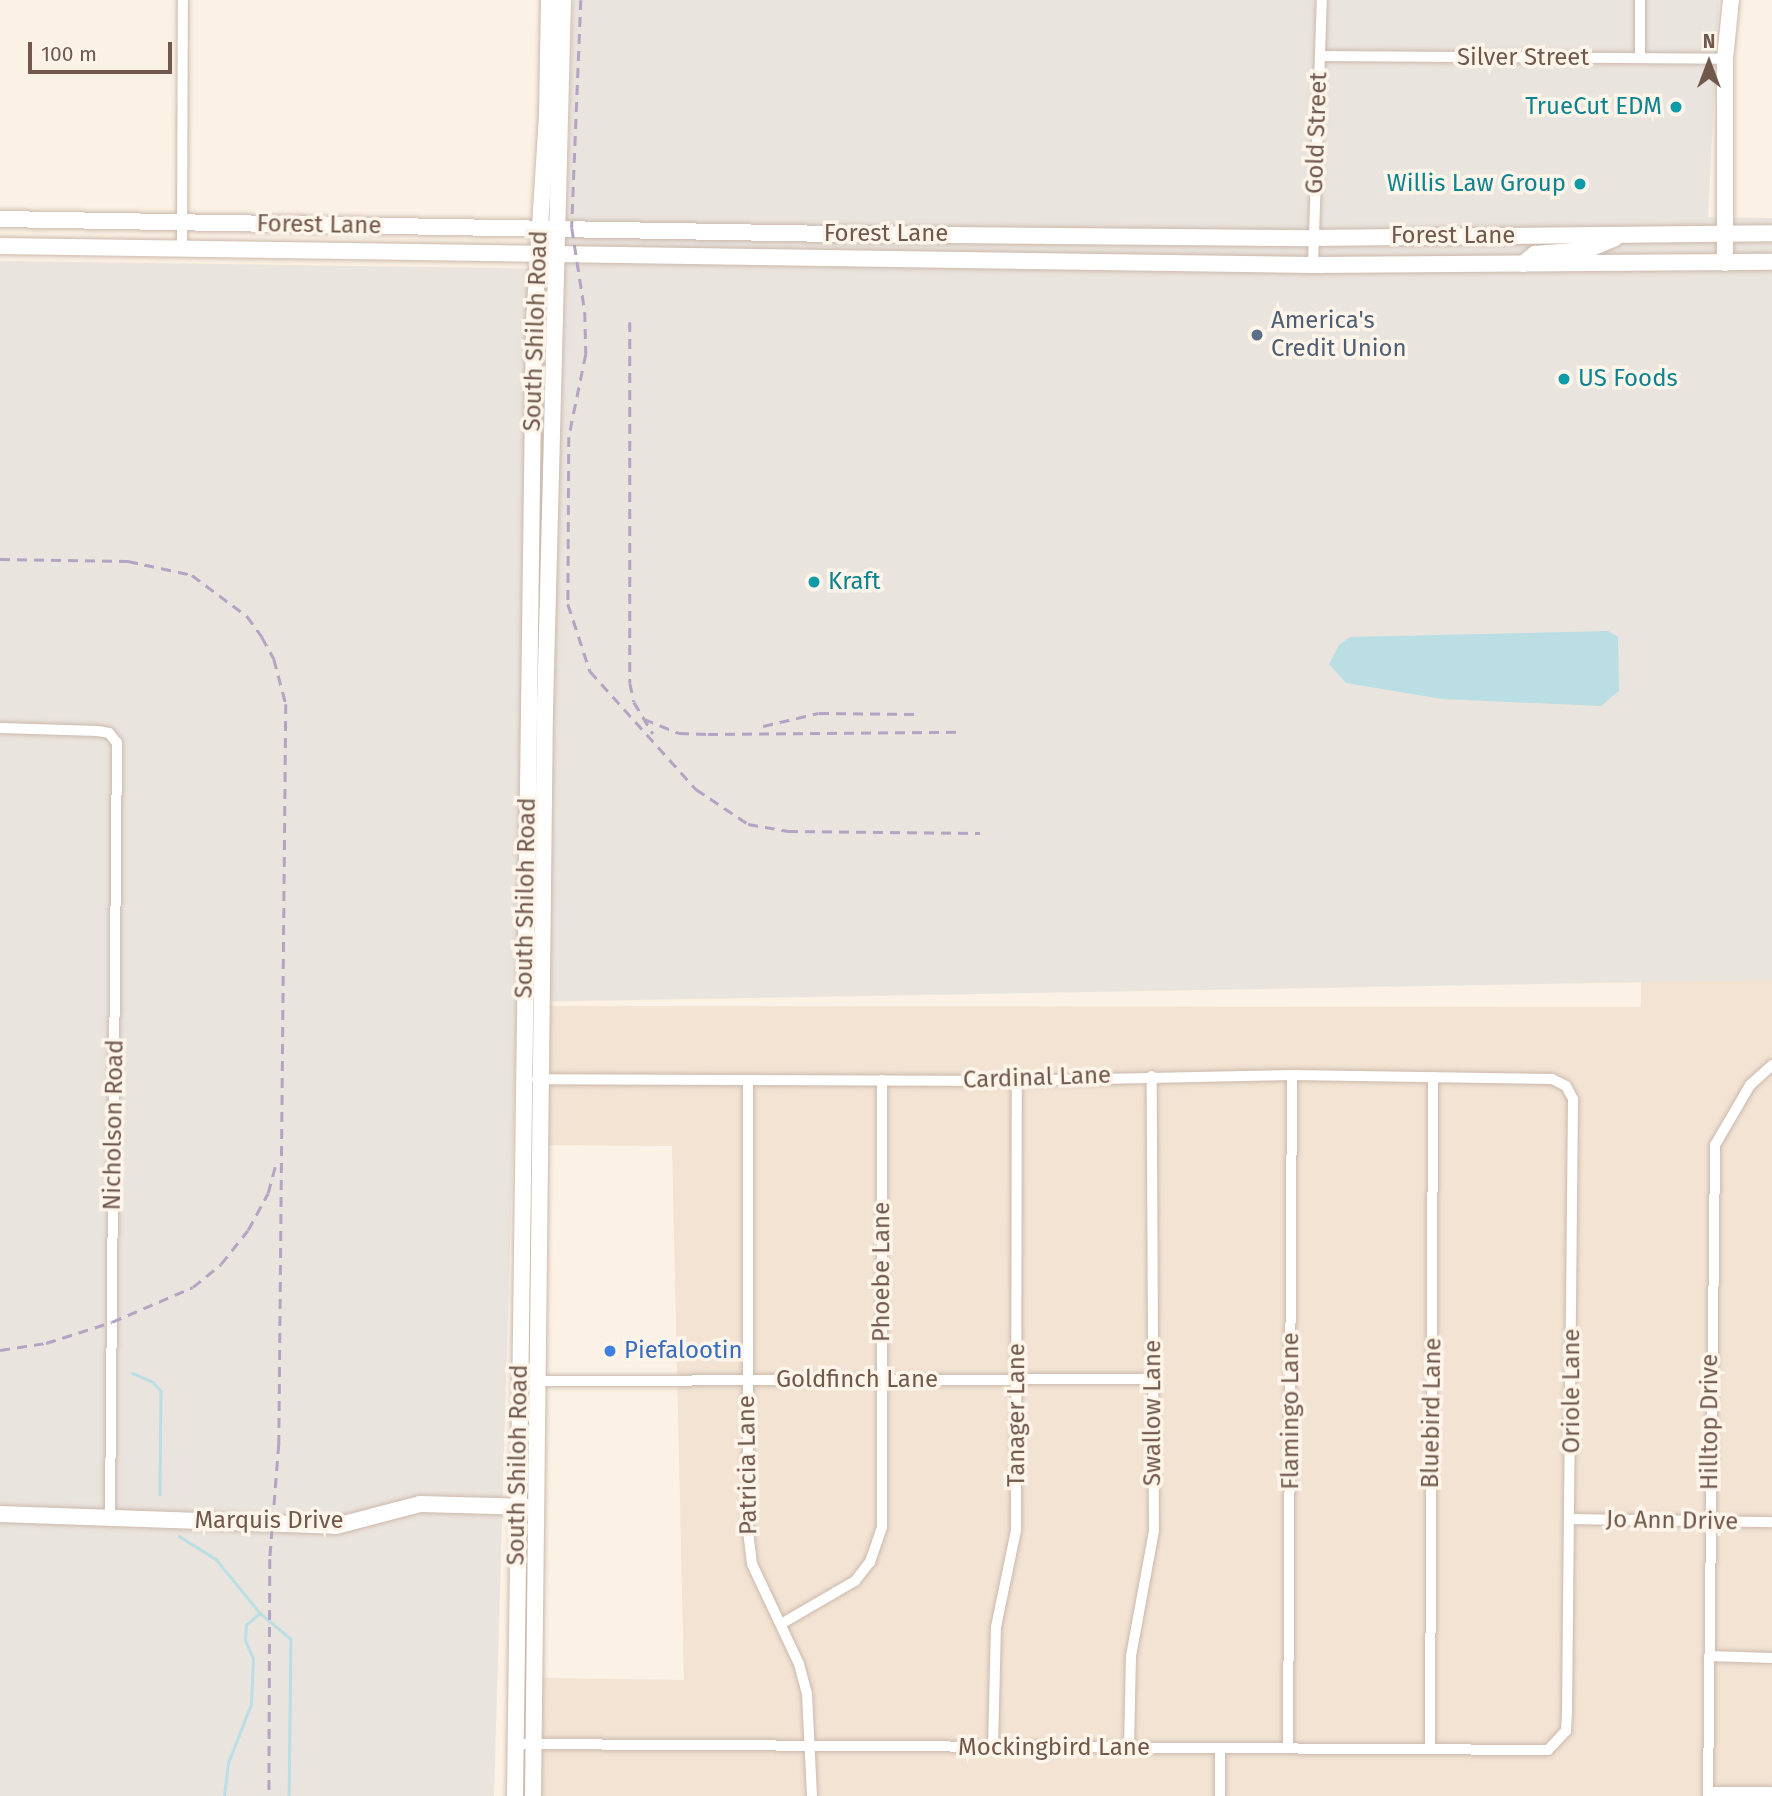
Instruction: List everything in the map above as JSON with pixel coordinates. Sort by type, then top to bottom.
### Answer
[{"type":"main road","name":"South Shiloh Road","points":[[533,1796],[537,1381],[531,1079],[537,256],[549,0]]},
{"type":"main road","name":"South Shiloh Road","points":[[515,1796],[519,1381],[559,229],[563,0]]},
{"type":"main road","points":[[1725,263],[1725,59],[1731,0]]},
{"type":"main road","name":"Forest Lane","points":[[0,219],[538,229],[1312,238],[1772,233]]},
{"type":"main road","points":[[41,220],[41,246]]},
{"type":"main road","points":[[1523,264],[1535,254],[1587,250],[1620,235]]},
{"type":"main road","name":"Forest Lane","points":[[0,246],[537,256],[1313,265],[1772,262]]},
{"type":"main road","name":"Marquis Drive","points":[[0,1514],[336,1526],[420,1504],[536,1507]]},
{"type":"street","points":[[182,249],[183,0]]},
{"type":"street","name":"Gold Street","points":[[1313,265],[1322,0]]},
{"type":"street","points":[[1640,0],[1640,58]]},
{"type":"street","name":"Silver Street","points":[[1320,56],[1725,59]]},
{"type":"street","name":"Nicholson Road","points":[[0,728],[109,733],[117,743],[119,761],[110,1519]]},
{"type":"street","name":"Hilltop Drive","points":[[1708,1794],[1715,1145],[1750,1085],[1771,1066]]},
{"type":"street","name":"Cardinal Lane","points":[[531,1079],[1017,1081],[1292,1075],[1552,1079]]},
{"type":"street","name":"Flamingo Lane","points":[[1288,1747],[1292,1075]]},
{"type":"street","name":"Swallow Lane","points":[[1129,1749],[1131,1656],[1154,1531],[1152,1076]]},
{"type":"street","name":"Bluebird Lane","points":[[1430,1748],[1433,1077]]},
{"type":"street","name":"Oriole Lane","points":[[1552,1079],[1566,1086],[1573,1099],[1572,1519],[1567,1713]]},
{"type":"street","name":"Patricia Lane","points":[[748,1080],[748,1531],[752,1564],[802,1676],[812,1747],[812,1796]]},
{"type":"street","name":"Phoebe Lane","points":[[781,1624],[855,1581],[877,1548],[882,1528],[882,1080]]},
{"type":"street","name":"Tanager Lane","points":[[993,1747],[996,1627],[1016,1530],[1017,1081]]},
{"type":"street","name":"Goldfinch Lane","points":[[519,1381],[1153,1379]]},
{"type":"street","name":"Jo Ann Drive","points":[[1572,1519],[1772,1522]]},
{"type":"street","points":[[1709,1656],[1772,1658]]},
{"type":"street","name":"Mockingbird Lane","points":[[516,1744],[1548,1750],[1566,1731],[1567,1713]]},
{"type":"street","points":[[1220,1748],[1220,1796]]},
{"type":"street","points":[[1708,1794],[1772,1793]]},
{"type":"shaded area","points":[[573,0],[1719,0],[1708,217],[1772,218],[1772,980],[517,1002],[494,1796],[0,1796],[0,261],[565,269]]},
{"type":"shaded area","points":[[1772,973],[1772,1796],[536,1796],[537,1678],[684,1680],[672,1146],[544,1145],[546,1006],[1641,1007],[1641,974]]},
{"type":"water","points":[[1608,631],[1618,637],[1619,691],[1601,706],[1442,699],[1346,683],[1329,664],[1339,645],[1350,637]]},
{"type":"waterway","points":[[132,1373],[153,1382],[161,1391],[160,1494]]},
{"type":"waterway","points":[[179,1536],[216,1559],[260,1613],[291,1639],[289,1796]]},
{"type":"waterway","points":[[224,1796],[228,1763],[251,1704],[253,1659],[245,1640],[246,1625],[260,1613]]},
{"type":"railway","points":[[581,0],[572,228],[585,312],[586,354],[569,437],[568,604],[590,671],[696,789],[748,824],[788,831],[980,833]]},
{"type":"railway","points":[[630,322],[630,683],[634,702],[653,734]]},
{"type":"railway","points":[[0,559],[128,561],[192,575],[247,616],[274,659],[286,704],[279,1444],[270,1559],[269,1796]]},
{"type":"railway","points":[[763,726],[819,713],[919,714]]},
{"type":"railway","points":[[644,719],[679,733],[962,732]]},
{"type":"railway","points":[[0,1350],[46,1343],[112,1322],[193,1287],[221,1264],[248,1230],[268,1193],[275,1167]]},
{"type":"place","name":"TrueCut EDM","points":[[1676,107]]},
{"type":"place","name":"Willis Law Group","points":[[1580,184]]},
{"type":"place","name":"America's Credit Union","points":[[1257,335]]},
{"type":"place","name":"US Foods","points":[[1564,379]]},
{"type":"place","name":"Kraft","points":[[814,582]]},
{"type":"place","name":"Piefalootin","points":[[610,1351]]}]
